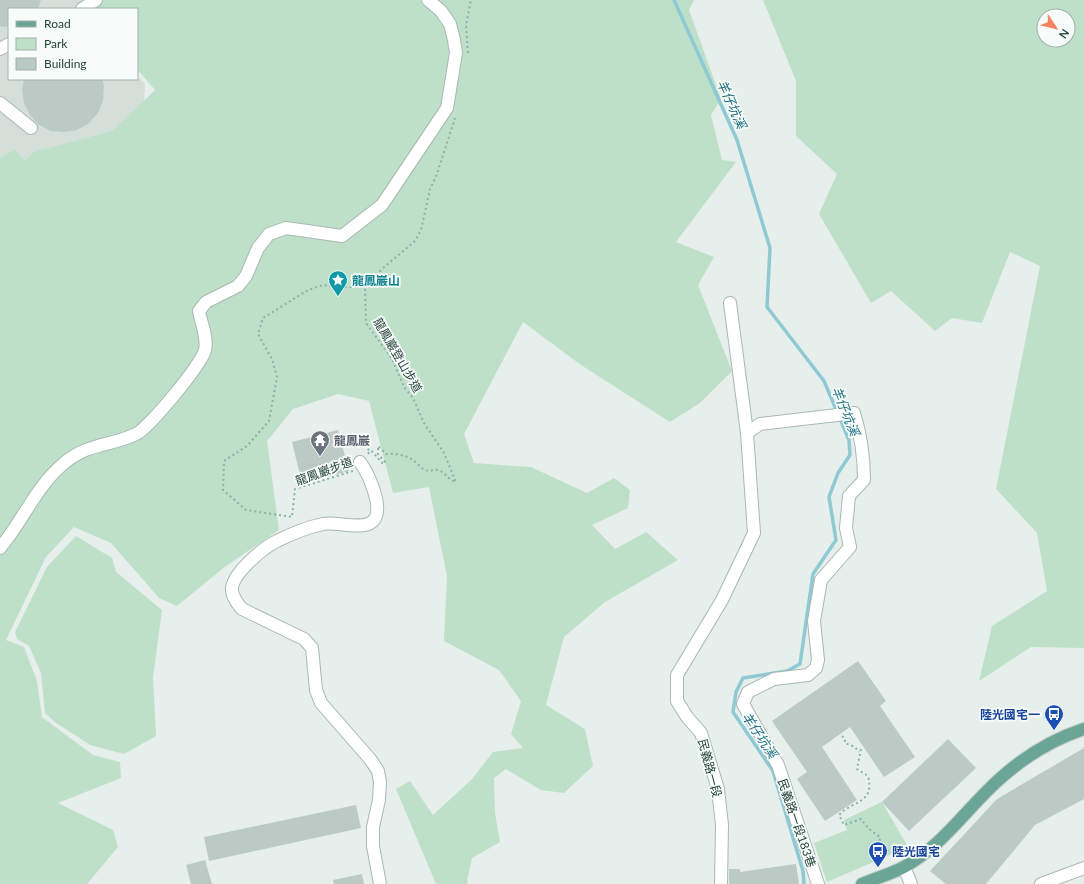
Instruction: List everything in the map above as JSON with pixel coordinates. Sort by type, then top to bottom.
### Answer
[{"type":"main road","points":[[862,884],[906,865],[941,839],[1002,776],[1033,752],[1066,735],[1084,729]]},
{"type":"street","points":[[84,8],[96,0]]},
{"type":"street","points":[[0,548],[48,479],[62,465],[82,450],[138,433],[188,378],[201,361],[206,349],[199,311],[206,302],[238,286],[246,276],[258,248],[269,234],[286,228],[342,236],[382,205],[447,108],[456,53],[454,40],[450,24],[441,11],[428,0]]},
{"type":"street","points":[[0,103],[31,128]]},
{"type":"street","name":"民義路一段","points":[[721,884],[722,825],[718,789],[701,733],[687,718],[677,701],[677,675],[722,600],[754,533],[747,433],[730,303]]},
{"type":"street","name":"民義路一段183巷","points":[[747,433],[760,424],[854,413],[860,433],[864,462],[864,480],[849,496],[846,528],[850,547],[821,580],[814,621],[818,660],[816,668],[808,675],[774,679],[748,692],[743,704],[744,710],[778,765],[818,884]]},
{"type":"street","points":[[362,464],[377,504],[378,514],[373,521],[366,525],[324,523],[276,541],[249,562],[234,579],[231,590],[235,601],[242,609],[304,639],[312,648],[316,690],[321,703],[370,759],[378,771],[380,782],[379,800],[373,827],[373,846],[380,884]]},
{"type":"street","points":[[906,865],[911,884]]},
{"type":"street","points":[[1041,884],[1084,868]]},
{"type":"path","points":[[467,60],[469,48],[466,25],[471,0]]},
{"type":"path","points":[[365,287],[382,269],[414,241],[421,230],[430,188],[437,174],[457,111]]},
{"type":"path","name":"龍鳳巖步道","points":[[362,464],[354,471],[295,489],[292,516],[246,510],[223,490],[224,461],[247,446],[269,421],[277,377],[272,359],[258,334],[263,318],[308,290],[323,285],[365,287]]},
{"type":"path","name":"龍鳳巖登山步道","points":[[362,464],[365,456],[369,461],[372,460],[367,450],[370,449],[383,464],[385,462],[378,454],[378,446],[386,454],[392,453],[412,459],[423,469],[430,471],[437,470],[444,474],[449,480],[456,482],[444,453],[424,424],[413,398],[404,387],[392,359],[366,323],[365,287]]},
{"type":"path","points":[[842,736],[845,739],[845,744],[855,747],[860,752]]},
{"type":"path","points":[[861,749],[857,769],[868,776],[869,790],[862,801],[846,809],[839,815],[844,825],[861,819],[868,829],[880,837],[879,848],[882,852],[894,847],[906,865]]},
{"type":"shaded area","points":[[0,0],[115,0],[105,8],[8,8],[8,80],[138,80],[138,77],[145,84],[144,106],[137,119],[0,186]]},
{"type":"green space","points":[[104,0],[694,0],[689,10],[721,99],[711,115],[722,160],[736,162],[676,242],[714,257],[698,285],[732,371],[700,403],[670,422],[581,365],[523,322],[464,434],[474,463],[531,467],[587,493],[614,478],[630,490],[628,508],[592,525],[615,549],[646,532],[678,560],[605,602],[564,637],[546,705],[585,729],[593,766],[564,793],[541,790],[506,769],[494,778],[495,813],[500,842],[472,858],[467,881],[468,884],[436,884],[396,789],[410,781],[433,815],[472,779],[493,752],[523,748],[511,734],[521,701],[499,670],[444,641],[447,576],[429,487],[393,493],[369,401],[338,394],[293,409],[267,441],[279,530],[226,566],[177,606],[159,598],[111,543],[74,527],[46,557],[6,640],[24,647],[37,681],[42,717],[93,755],[120,762],[121,778],[58,803],[113,830],[118,847],[87,884],[0,884],[0,158],[15,149],[25,161],[34,152],[112,131],[155,90],[138,70],[138,8],[96,8]]},
{"type":"green space","points":[[763,0],[1084,0],[1084,648],[1031,647],[979,681],[992,626],[1047,591],[1037,533],[996,489],[1040,266],[1010,252],[982,323],[952,318],[935,331],[891,291],[871,303],[819,214],[837,174],[796,136],[796,81]]},
{"type":"green space","points":[[76,536],[112,558],[116,572],[162,610],[153,677],[156,736],[124,754],[90,745],[55,722],[45,713],[41,673],[29,646],[17,639],[15,632],[47,567]]},
{"type":"green space","points":[[882,802],[908,847],[827,882],[814,843],[847,830],[844,820]]},
{"type":"building","points":[[0,0],[41,0],[38,8],[8,8],[8,26],[0,26]]},
{"type":"building","points":[[24,80],[102,80],[104,86],[103,100],[98,113],[89,123],[77,130],[64,132],[51,131],[39,125],[30,115],[24,103],[22,90]]},
{"type":"building","name":"龍鳳巖","points":[[338,430],[349,471],[302,483],[292,442]]},
{"type":"building","points":[[858,661],[886,701],[880,706],[915,757],[884,777],[850,727],[822,747],[857,800],[825,821],[797,779],[807,772],[772,721]]},
{"type":"building","points":[[948,739],[976,768],[909,831],[882,802]]},
{"type":"building","points":[[1084,748],[1084,799],[1035,825],[986,884],[946,884],[930,871],[997,799]]},
{"type":"building","points":[[356,805],[361,828],[209,861],[204,837]]},
{"type":"building","points":[[205,860],[212,884],[191,884],[186,865]]},
{"type":"building","points":[[796,864],[799,884],[729,884],[729,869],[740,869],[740,872]]},
{"type":"building","points":[[362,874],[364,884],[334,884],[333,880]]},
{"type":"waterway","name":"羊仔坑溪","points":[[674,0],[737,140],[770,248],[767,307],[824,381],[849,440],[850,455],[838,473],[829,497],[836,540],[813,574],[800,664],[787,671],[743,678],[736,692],[733,712],[773,771],[803,871],[804,884]]},
{"type":"place","name":"龍鳳巖山","points":[[338,297]]},
{"type":"place","name":"龍鳳巖","points":[[320,457]]},
{"type":"place","name":"陸光國宅一","points":[[1054,731]]},
{"type":"place","name":"陸光國宅","points":[[878,868]]}]
